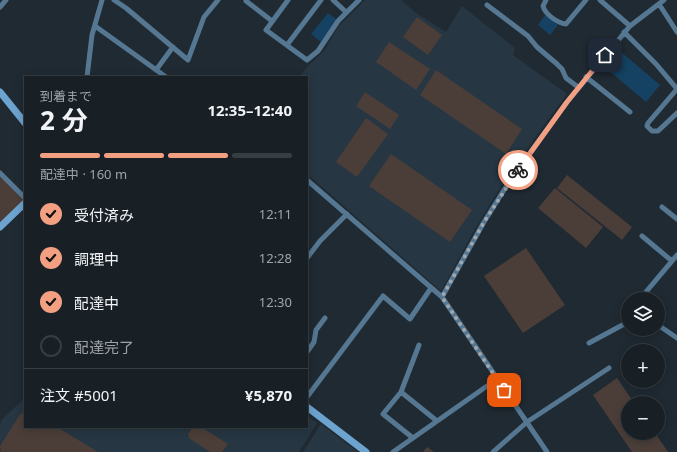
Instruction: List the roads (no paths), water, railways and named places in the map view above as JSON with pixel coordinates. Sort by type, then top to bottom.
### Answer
[{"type":"street","points":[[0,7],[6,0]]},
{"type":"street","points":[[87,76],[92,35],[102,0]]},
{"type":"street","points":[[114,0],[126,8],[188,60],[204,17],[218,0]]},
{"type":"street","points":[[247,0],[246,1],[272,21]]},
{"type":"street","points":[[288,0],[266,30],[308,60],[318,51],[338,21],[359,0]]},
{"type":"street","points":[[287,45],[321,0]]},
{"type":"street","points":[[333,0],[346,12]]},
{"type":"street","points":[[546,0],[543,6],[544,10],[560,23],[566,24],[586,0]]},
{"type":"street","points":[[600,0],[630,26]]},
{"type":"street","points":[[442,297],[484,222],[509,182],[578,87],[624,32],[664,0]]},
{"type":"street","points":[[659,4],[677,32]]},
{"type":"street","points":[[487,5],[528,36],[537,47],[562,69],[566,78],[578,87]]},
{"type":"street","points":[[95,26],[165,76]]},
{"type":"street","points":[[624,32],[656,64],[677,89],[648,123],[648,126],[652,131],[658,131],[677,113]]},
{"type":"street","points":[[156,70],[172,47]]},
{"type":"street","points":[[586,78],[630,112]]},
{"type":"street","points":[[1,96],[24,122]]},
{"type":"street","points":[[0,173],[24,197]]},
{"type":"street","points":[[308,181],[442,297],[547,452]]},
{"type":"street","points":[[0,227],[24,204]]},
{"type":"street","points":[[662,207],[677,219]]},
{"type":"street","points":[[308,257],[320,241],[347,214]]},
{"type":"street","points":[[642,236],[672,261]]},
{"type":"street","points":[[646,292],[677,255]]},
{"type":"street","points":[[308,396],[383,296],[410,319],[431,288]]},
{"type":"street","points":[[308,351],[314,342],[316,330],[326,318]]},
{"type":"street","points":[[589,343],[621,326]]},
{"type":"street","points":[[665,330],[677,338]]},
{"type":"street","points":[[413,438],[383,414],[401,392],[419,345]]},
{"type":"street","points":[[493,452],[527,422],[609,368]]},
{"type":"street","points":[[394,452],[497,379]]},
{"type":"street","points":[[401,392],[437,421]]},
{"type":"street","points":[[308,408],[366,452]]}]
